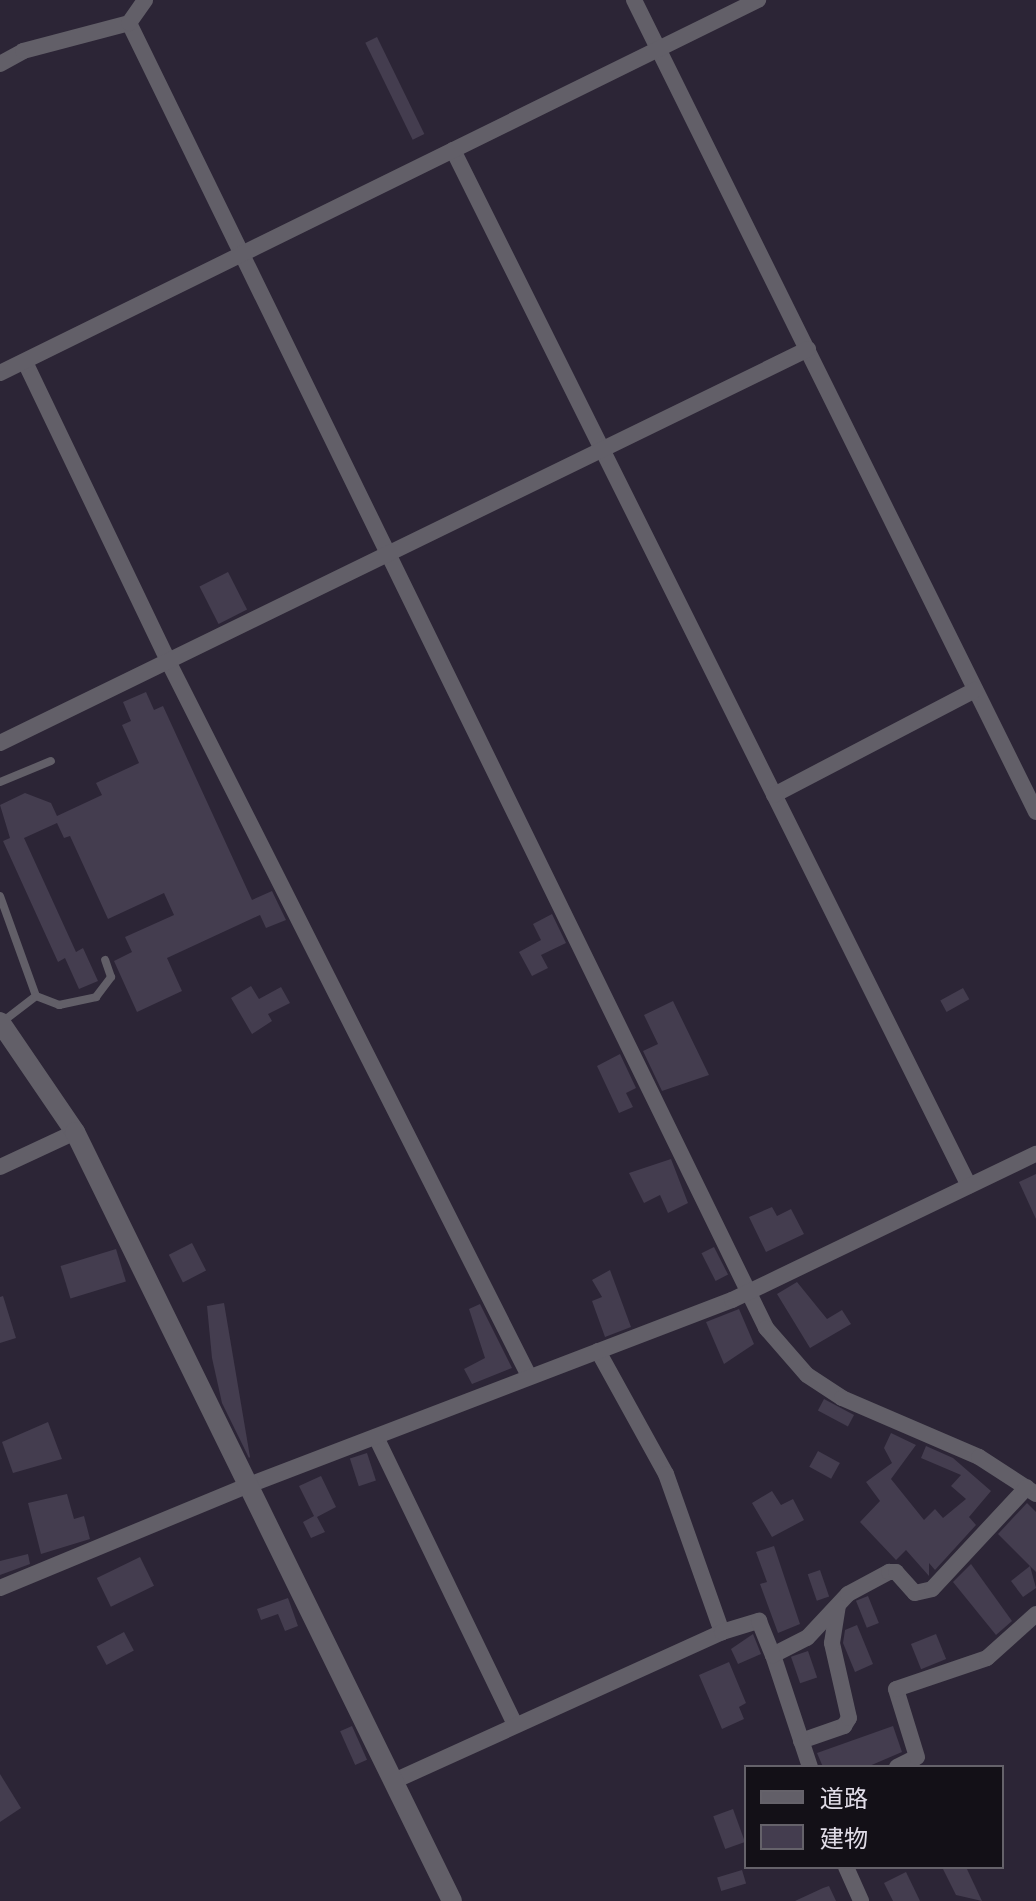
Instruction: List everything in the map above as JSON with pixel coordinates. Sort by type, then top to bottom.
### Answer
[{"type":"street","points":[[0,64],[23,51],[129,23],[145,0]]},
{"type":"street","points":[[634,0],[1036,812]]},
{"type":"street","points":[[0,373],[758,0]]},
{"type":"street","points":[[129,23],[238,255],[766,1328],[807,1375],[842,1398],[979,1457],[1031,1490],[932,1589],[915,1593],[889,1572],[838,1606],[807,1638],[773,1655]]},
{"type":"street","points":[[453,150],[969,1186]]},
{"type":"street","points":[[0,743],[808,349]]},
{"type":"street","points":[[25,362],[169,663],[529,1376]]},
{"type":"street","points":[[774,795],[975,690]]},
{"type":"street","points":[[0,1023],[75,1132],[452,1901]]},
{"type":"street","points":[[0,1167],[75,1132]]},
{"type":"street","points":[[0,1588],[249,1485],[750,1292],[1036,1154]]},
{"type":"street","points":[[598,1351],[666,1474],[722,1632]]},
{"type":"street","points":[[376,1437],[515,1725]]},
{"type":"street","points":[[801,1741],[844,1726],[849,1718],[832,1643],[838,1606]]},
{"type":"street","points":[[901,1765],[917,1757],[896,1689],[987,1658],[1036,1614]]},
{"type":"street","points":[[394,1781],[722,1632],[759,1621],[809,1765]]},
{"type":"street","points":[[847,1869],[861,1901]]},
{"type":"lane","points":[[0,782],[51,761]]},
{"type":"lane","points":[[0,896],[36,996],[59,1005],[96,997],[111,977],[105,960]]},
{"type":"lane","points":[[0,1023],[36,996]]},
{"type":"building","points":[[377,37],[424,134],[413,140],[365,43]]},
{"type":"building","points":[[228,572],[247,609],[219,624],[199,587]]},
{"type":"building","points":[[146,692],[154,710],[163,706],[252,900],[272,891],[286,920],[266,928],[260,915],[167,958],[182,991],[137,1012],[114,961],[132,952],[125,937],[174,915],[164,893],[108,919],[70,836],[64,838],[57,823],[24,838],[76,952],[83,948],[98,981],[79,989],[65,958],[58,962],[3,841],[10,838],[0,805],[25,793],[51,803],[57,816],[102,795],[96,783],[139,763],[122,725],[131,721],[123,702]]},
{"type":"building","points":[[552,914],[566,943],[541,955],[548,968],[532,976],[519,952],[541,940],[533,924]]},
{"type":"building","points":[[251,986],[259,999],[281,987],[290,1003],[268,1014],[272,1021],[252,1034],[231,998]]},
{"type":"building","points":[[963,988],[969,999],[947,1012],[940,1001]]},
{"type":"building","points":[[673,1001],[709,1075],[662,1091],[643,1051],[658,1044],[644,1015]]},
{"type":"building","points":[[620,1054],[636,1088],[626,1093],[633,1107],[619,1113],[597,1066]]},
{"type":"building","points":[[671,1159],[688,1203],[668,1213],[660,1195],[644,1203],[629,1173]]},
{"type":"building","points":[[1036,1174],[1036,1219],[1019,1182]]},
{"type":"building","points":[[772,1207],[777,1216],[791,1209],[804,1234],[766,1252],[749,1217]]},
{"type":"building","points":[[192,1243],[206,1271],[183,1282],[169,1255]]},
{"type":"building","points":[[714,1247],[728,1275],[716,1281],[702,1253]]},
{"type":"building","points":[[116,1249],[126,1282],[70,1298],[61,1266]]},
{"type":"building","points":[[610,1270],[631,1327],[605,1337],[592,1301],[602,1297],[592,1280]]},
{"type":"building","points":[[797,1282],[827,1319],[842,1310],[851,1324],[810,1348],[777,1294]]},
{"type":"building","points":[[3,1296],[16,1338],[0,1343],[0,1297]]},
{"type":"building","points":[[224,1303],[249,1458],[222,1403],[212,1358],[207,1306]]},
{"type":"building","points":[[480,1304],[512,1368],[472,1384],[464,1369],[485,1358],[469,1309]]},
{"type":"building","points":[[739,1309],[754,1344],[724,1364],[706,1322]]},
{"type":"building","points":[[824,1399],[854,1415],[848,1426],[818,1410]]},
{"type":"building","points":[[48,1422],[62,1459],[13,1473],[2,1442]]},
{"type":"building","points":[[891,1433],[916,1445],[891,1479],[924,1520],[935,1509],[943,1518],[966,1499],[951,1486],[961,1475],[921,1458],[926,1446],[953,1458],[991,1491],[969,1517],[976,1525],[935,1570],[929,1563],[929,1576],[906,1550],[896,1560],[860,1522],[880,1501],[866,1482],[892,1463],[884,1448]]},
{"type":"building","points":[[818,1451],[840,1463],[831,1479],[809,1467]]},
{"type":"building","points":[[367,1453],[376,1481],[359,1486],[350,1459]]},
{"type":"building","points":[[321,1476],[336,1507],[317,1517],[325,1532],[311,1538],[303,1522],[314,1516],[299,1486]]},
{"type":"building","points":[[772,1491],[781,1505],[793,1499],[804,1520],[772,1537],[752,1503]]},
{"type":"building","points":[[67,1494],[74,1519],[84,1516],[90,1539],[41,1554],[28,1503]]},
{"type":"building","points":[[1027,1503],[1036,1512],[1036,1572],[998,1534]]},
{"type":"building","points":[[774,1546],[800,1624],[778,1633],[760,1584],[767,1582],[756,1552]]},
{"type":"building","points":[[28,1554],[30,1564],[0,1575],[0,1561]]},
{"type":"building","points":[[140,1557],[154,1586],[111,1607],[97,1578]]},
{"type":"building","points":[[971,1564],[1012,1621],[996,1635],[953,1582]]},
{"type":"building","points":[[1030,1566],[1036,1588],[1023,1597],[1011,1581]]},
{"type":"building","points":[[820,1570],[829,1596],[817,1601],[808,1574]]},
{"type":"building","points":[[868,1596],[879,1623],[867,1628],[856,1601]]},
{"type":"building","points":[[288,1598],[298,1626],[285,1631],[278,1614],[261,1620],[257,1609]]},
{"type":"building","points":[[857,1625],[873,1664],[855,1672],[843,1643],[845,1630]]},
{"type":"building","points":[[124,1632],[134,1651],[106,1665],[97,1647]]},
{"type":"building","points":[[753,1634],[761,1654],[738,1664],[731,1649]]},
{"type":"building","points":[[936,1634],[946,1659],[921,1669],[911,1644]]},
{"type":"building","points":[[808,1651],[817,1677],[800,1683],[791,1657]]},
{"type":"building","points":[[729,1662],[746,1703],[739,1707],[744,1719],[722,1729],[699,1675]]},
{"type":"building","points":[[352,1726],[367,1760],[355,1765],[340,1731]]},
{"type":"building","points":[[893,1726],[902,1752],[872,1765],[822,1765],[817,1753]]},
{"type":"building","points":[[0,1774],[21,1808],[0,1822]]},
{"type":"building","points":[[733,1809],[744,1842],[725,1849],[713,1816]]},
{"type":"building","points":[[943,1869],[967,1869],[982,1901],[956,1895]]},
{"type":"building","points":[[742,1870],[746,1883],[721,1891],[717,1878]]},
{"type":"building","points":[[906,1872],[920,1901],[893,1901],[884,1883]]},
{"type":"building","points":[[829,1886],[836,1901],[795,1901],[823,1888]]}]
